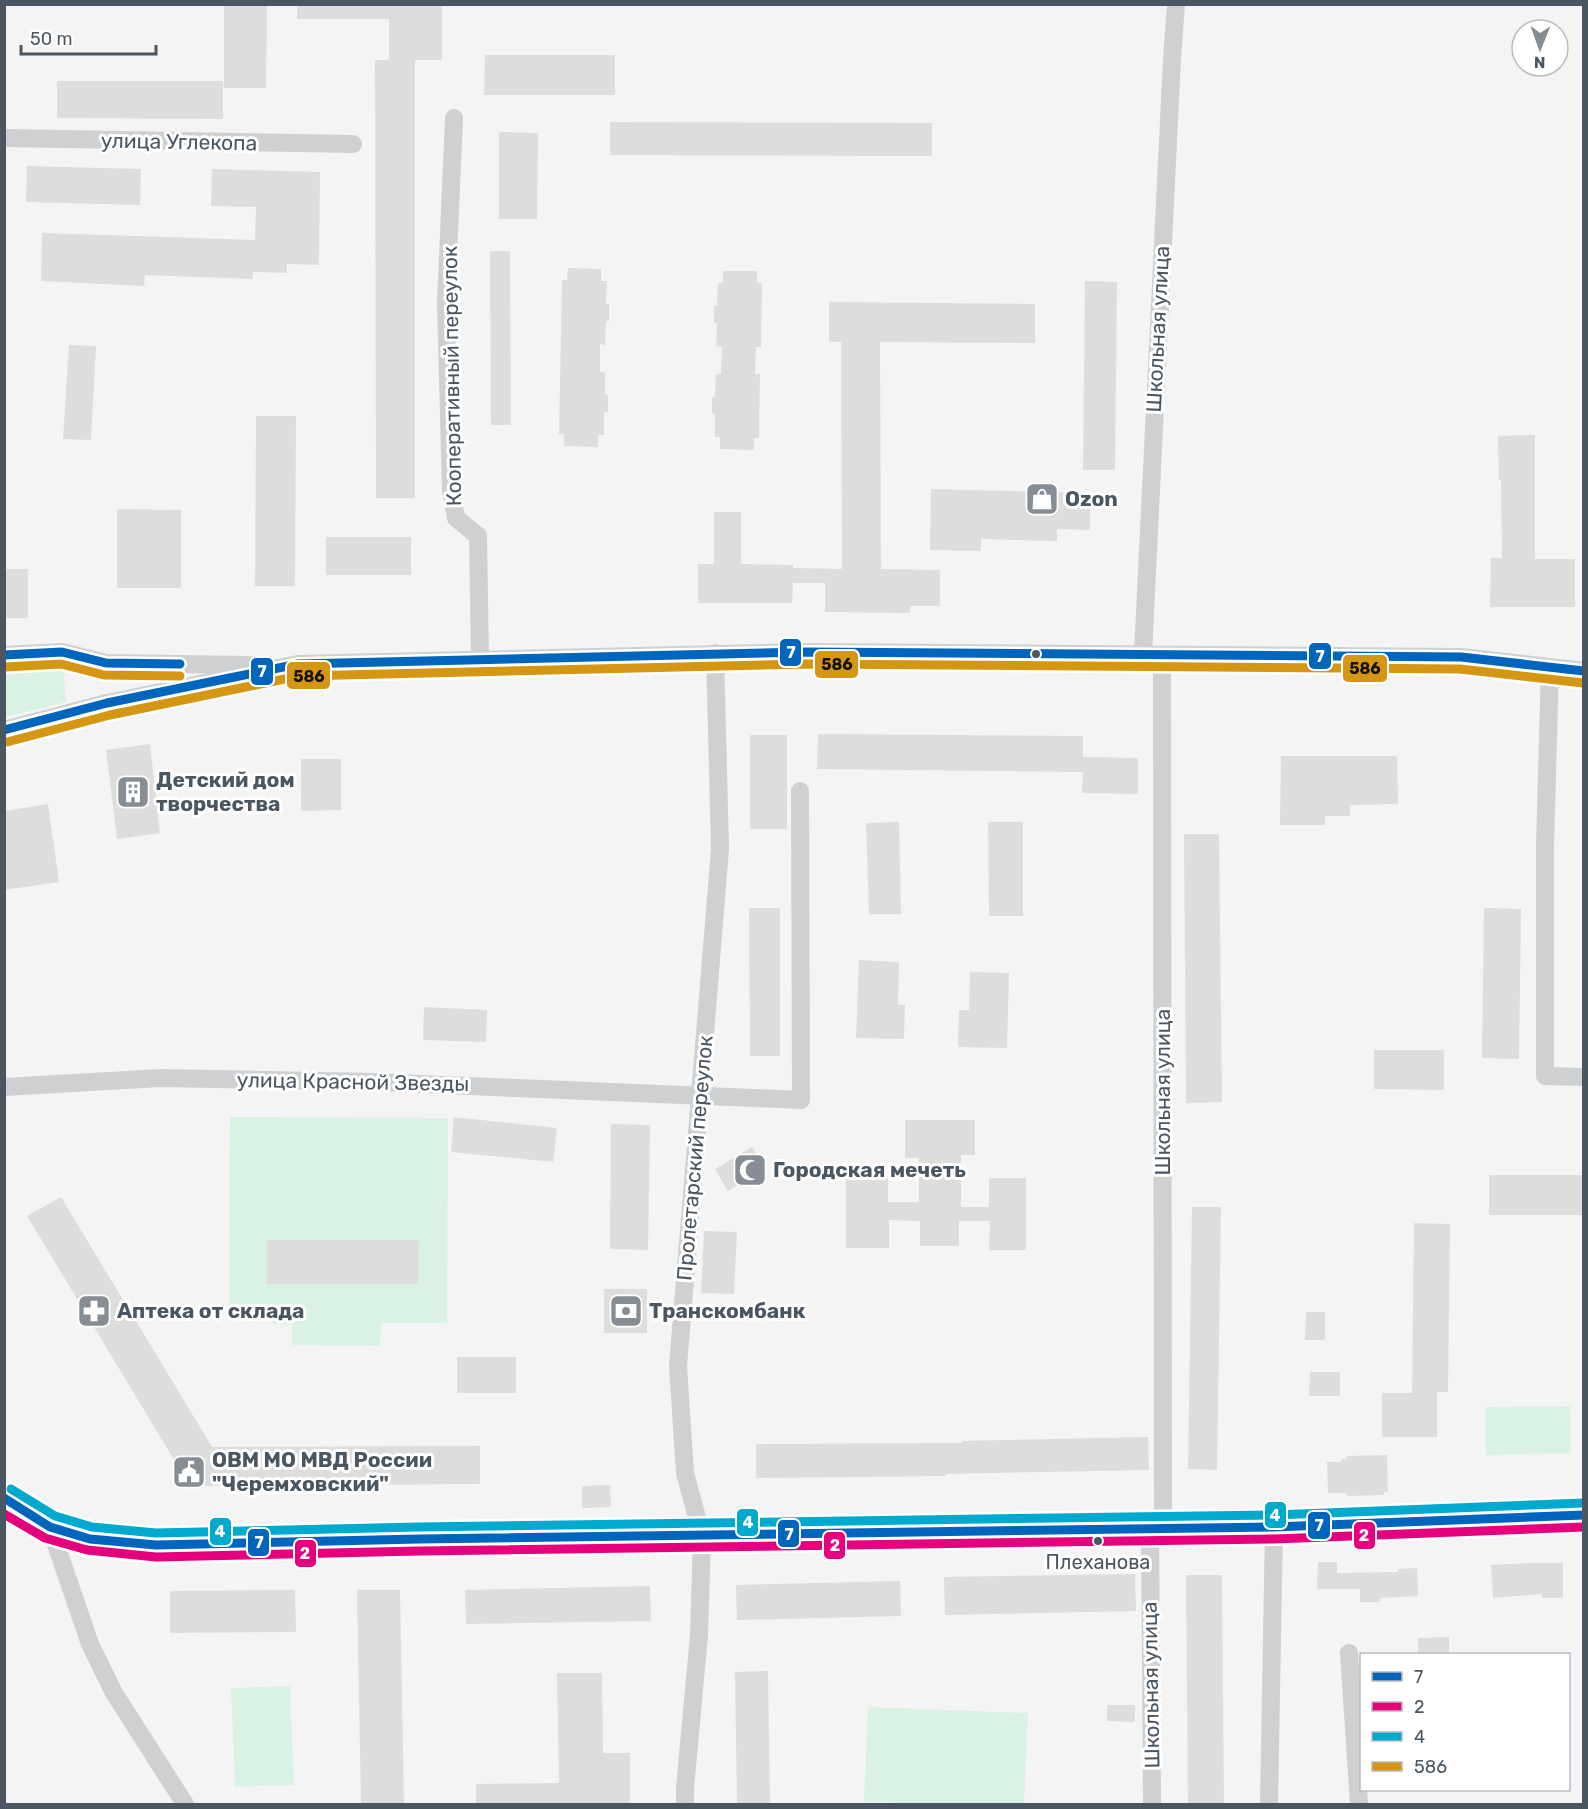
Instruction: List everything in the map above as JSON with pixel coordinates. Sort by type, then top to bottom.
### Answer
[{"type":"street","name":"Школьная улица","points":[[1143,654],[1176,4]]},
{"type":"street","name":"Кооперативный переулок","points":[[454,118],[446,303],[451,491],[456,518],[478,536],[480,661]]},
{"type":"street","name":"улица Углекопа","points":[[4,138],[353,144]]},
{"type":"street","points":[[4,655],[62,652],[105,663],[284,666],[808,652],[1461,657],[1584,671]]},
{"type":"street","name":"Пролетарский переулок","points":[[685,1804],[699,1635],[702,1536],[685,1473],[678,1366],[720,849],[715,654]]},
{"type":"street","name":"Школьная улица","points":[[1152,1804],[1162,655]]},
{"type":"street","points":[[1550,667],[1584,664]]},
{"type":"street","points":[[4,729],[107,703],[284,666]]},
{"type":"street","points":[[1550,667],[1545,847],[1545,1076],[1584,1077]]},
{"type":"street","name":"улица Красной Звезды","points":[[4,1087],[161,1078],[399,1082],[801,1100],[800,791]]},
{"type":"street","points":[[4,1498],[50,1527],[90,1539],[156,1545],[1274,1527],[1584,1515]]},
{"type":"street","points":[[50,1527],[90,1644],[114,1693],[185,1804]]},
{"type":"street","points":[[1269,1804],[1274,1527]]},
{"type":"street","points":[[1348,1653],[1359,1804]]},
{"type":"green space","points":[[63,666],[66,702],[5,717],[5,669]]},
{"type":"green space","points":[[230,1117],[448,1118],[447,1323],[381,1323],[380,1346],[292,1345],[292,1325],[272,1324],[271,1307],[229,1307]]},
{"type":"green space","points":[[1570,1406],[1571,1453],[1486,1455],[1485,1407]]},
{"type":"green space","points":[[290,1686],[294,1785],[235,1787],[231,1688]]},
{"type":"green space","points":[[868,1707],[1028,1713],[1024,1804],[864,1802]]},
{"type":"building","points":[[224,4],[267,4],[266,88],[224,88]]},
{"type":"building","points":[[297,4],[442,4],[442,60],[415,60],[415,498],[376,498],[375,60],[389,60],[389,19],[297,19]]},
{"type":"building","points":[[485,55],[615,55],[615,95],[484,95]]},
{"type":"building","points":[[57,81],[223,81],[223,119],[57,118]]},
{"type":"building","points":[[610,122],[932,123],[932,156],[610,155]]},
{"type":"building","points":[[499,132],[538,133],[537,219],[499,219]]},
{"type":"building","points":[[27,166],[141,169],[140,205],[26,202]]},
{"type":"building","points":[[212,169],[320,172],[319,265],[287,264],[287,273],[253,272],[253,279],[145,275],[144,286],[41,281],[42,233],[255,240],[256,207],[211,206]]},
{"type":"building","points":[[490,251],[510,251],[511,425],[491,425]]},
{"type":"building","points":[[568,268],[601,269],[601,281],[607,281],[606,304],[609,304],[609,321],[606,321],[605,345],[600,344],[600,372],[605,372],[608,412],[604,412],[604,435],[598,435],[598,447],[564,446],[564,434],[559,434],[562,280],[567,280]]},
{"type":"building","points":[[723,271],[757,271],[757,283],[762,283],[761,347],[756,347],[755,374],[760,374],[759,438],[754,438],[754,450],[720,449],[720,437],[715,437],[712,397],[715,397],[716,374],[721,374],[722,347],[716,346],[717,323],[714,323],[714,306],[717,306],[718,283],[723,283]]},
{"type":"building","points":[[1085,281],[1117,282],[1115,470],[1083,470]]},
{"type":"building","points":[[829,302],[1035,304],[1035,343],[880,342],[881,569],[940,570],[940,606],[910,606],[910,613],[825,612],[825,583],[793,583],[792,603],[698,603],[698,564],[714,564],[714,512],[741,512],[741,564],[842,569],[841,342],[829,342]]},
{"type":"building","points":[[69,345],[96,346],[91,440],[63,439]]},
{"type":"building","points":[[256,416],[296,416],[295,586],[255,586]]},
{"type":"building","points":[[1535,435],[1535,559],[1575,559],[1575,607],[1490,607],[1491,558],[1502,558],[1498,436]]},
{"type":"building","points":[[931,489],[1090,493],[1090,530],[1057,529],[1057,541],[981,539],[981,551],[930,550]]},
{"type":"building","points":[[117,509],[181,510],[181,588],[117,588]]},
{"type":"building","points":[[326,537],[411,537],[411,575],[326,575]]},
{"type":"building","points":[[4,569],[28,569],[28,618],[4,618]]},
{"type":"building","points":[[818,734],[1083,736],[1083,757],[1138,758],[1138,794],[1082,793],[1083,772],[817,769]]},
{"type":"building","points":[[750,735],[787,735],[787,829],[750,829]]},
{"type":"building","name":"Детский дом творчества","points":[[150,744],[160,833],[117,839],[106,750]]},
{"type":"building","points":[[1281,756],[1397,756],[1398,804],[1350,805],[1350,816],[1325,816],[1325,825],[1280,825]]},
{"type":"building","points":[[301,759],[341,759],[341,810],[301,811]]},
{"type":"building","points":[[48,804],[59,882],[4,890],[4,811]]},
{"type":"building","points":[[899,822],[901,914],[869,914],[866,823]]},
{"type":"building","points":[[988,822],[1023,822],[1023,916],[989,916]]},
{"type":"building","points":[[1184,834],[1219,834],[1222,1102],[1186,1103]]},
{"type":"building","points":[[749,908],[780,908],[780,1056],[750,1056]]},
{"type":"building","points":[[1484,908],[1521,909],[1519,1059],[1482,1058]]},
{"type":"building","points":[[859,960],[899,962],[898,1005],[905,1005],[904,1039],[856,1038]]},
{"type":"building","points":[[970,972],[1009,973],[1007,1048],[958,1047],[959,1010],[969,1010]]},
{"type":"building","points":[[424,1007],[487,1010],[486,1042],[423,1040]]},
{"type":"building","points":[[1374,1050],[1444,1050],[1444,1090],[1374,1089]]},
{"type":"building","points":[[454,1117],[557,1128],[553,1162],[451,1152]]},
{"type":"building","points":[[905,1120],[975,1120],[975,1155],[961,1155],[961,1207],[989,1207],[989,1178],[1026,1178],[1026,1250],[989,1250],[990,1221],[959,1221],[959,1246],[920,1246],[920,1221],[889,1220],[889,1248],[846,1248],[846,1178],[888,1178],[888,1202],[919,1202],[919,1158],[905,1158]]},
{"type":"building","points":[[611,1124],[650,1125],[648,1250],[610,1249]]},
{"type":"building","points":[[752,1147],[761,1162],[758,1164],[762,1171],[728,1191],[715,1169]]},
{"type":"building","points":[[1489,1175],[1584,1175],[1584,1215],[1489,1215]]},
{"type":"building","points":[[61,1197],[212,1447],[480,1446],[480,1484],[190,1486],[27,1216]]},
{"type":"building","points":[[1192,1207],[1221,1207],[1217,1470],[1188,1469]]},
{"type":"building","points":[[1414,1223],[1450,1224],[1448,1392],[1437,1392],[1437,1437],[1382,1437],[1382,1393],[1412,1393]]},
{"type":"building","points":[[704,1231],[737,1232],[734,1294],[701,1293]]},
{"type":"building","points":[[267,1240],[419,1240],[418,1284],[267,1284]]},
{"type":"building","name":"Транскомбанк","points":[[604,1289],[647,1289],[647,1333],[604,1333]]},
{"type":"building","points":[[1306,1312],[1325,1312],[1325,1340],[1305,1340]]},
{"type":"building","points":[[457,1357],[516,1357],[516,1393],[457,1393]]},
{"type":"building","points":[[1310,1372],[1340,1372],[1340,1396],[1309,1396]]},
{"type":"building","points":[[1148,1437],[1149,1470],[946,1474],[946,1476],[756,1478],[756,1444],[962,1443],[962,1441]]},
{"type":"building","points":[[1387,1455],[1388,1492],[1384,1492],[1384,1495],[1347,1496],[1347,1493],[1328,1493],[1327,1462],[1341,1462],[1341,1459],[1347,1459],[1346,1456]]},
{"type":"building","points":[[610,1485],[611,1507],[582,1508],[582,1486]]},
{"type":"building","points":[[1318,1562],[1337,1562],[1337,1573],[1398,1572],[1398,1569],[1417,1568],[1418,1596],[1380,1598],[1380,1602],[1360,1602],[1360,1589],[1317,1589]]},
{"type":"building","points":[[1563,1563],[1563,1598],[1542,1598],[1542,1594],[1493,1598],[1491,1565]]},
{"type":"building","points":[[1135,1574],[1136,1611],[945,1615],[944,1577]]},
{"type":"building","points":[[1186,1575],[1222,1575],[1224,1804],[1188,1804]]},
{"type":"building","points":[[900,1581],[901,1616],[737,1620],[736,1585]]},
{"type":"building","points":[[650,1586],[651,1621],[466,1624],[465,1590]]},
{"type":"building","points":[[295,1590],[296,1632],[170,1633],[170,1591]]},
{"type":"building","points":[[357,1590],[400,1590],[404,1804],[361,1804]]},
{"type":"building","points":[[1449,1637],[1449,1653],[1418,1653],[1418,1638]]},
{"type":"building","points":[[768,1671],[770,1804],[737,1804],[735,1672]]},
{"type":"building","points":[[557,1673],[602,1673],[603,1753],[630,1753],[630,1804],[476,1804],[476,1784],[559,1783]]},
{"type":"building","points":[[1107,1705],[1135,1705],[1135,1722],[1107,1721]]},
{"type":"transit line","name":"7","points":[[4,655],[62,652],[106,663],[180,664]]},
{"type":"transit line","name":"7","points":[[4,730],[107,703],[298,664],[808,652],[1461,657],[1584,671]]},
{"type":"transit line","name":"586","points":[[5,667],[61,664],[104,675],[180,676]]},
{"type":"transit line","name":"586","points":[[7,742],[110,715],[299,676],[808,664],[1460,669],[1583,683]]},
{"type":"transit line","name":"4","points":[[11,1489],[55,1516],[92,1527],[156,1533],[1274,1515],[1584,1503]]},
{"type":"transit line","name":"7","points":[[4,1498],[50,1527],[90,1539],[156,1545],[1274,1527],[1584,1515]]},
{"type":"transit line","name":"2","points":[[4,1514],[45,1538],[87,1550],[156,1557],[1274,1539],[1584,1527]]},
{"type":"place","name":"Ozon","points":[[1042,499]]},
{"type":"place","name":"Детский дом творчества","points":[[133,792]]},
{"type":"place","name":"Городская мечеть","points":[[750,1170]]},
{"type":"place","name":"Аптека от склада","points":[[94,1311]]},
{"type":"place","name":"Транскомбанк","points":[[626,1311]]},
{"type":"place","name":"ОВМ МО МВД России \"Черемховский\"","points":[[189,1472]]},
{"type":"place","name":"Плеханова","points":[[1098,1541]]}]
